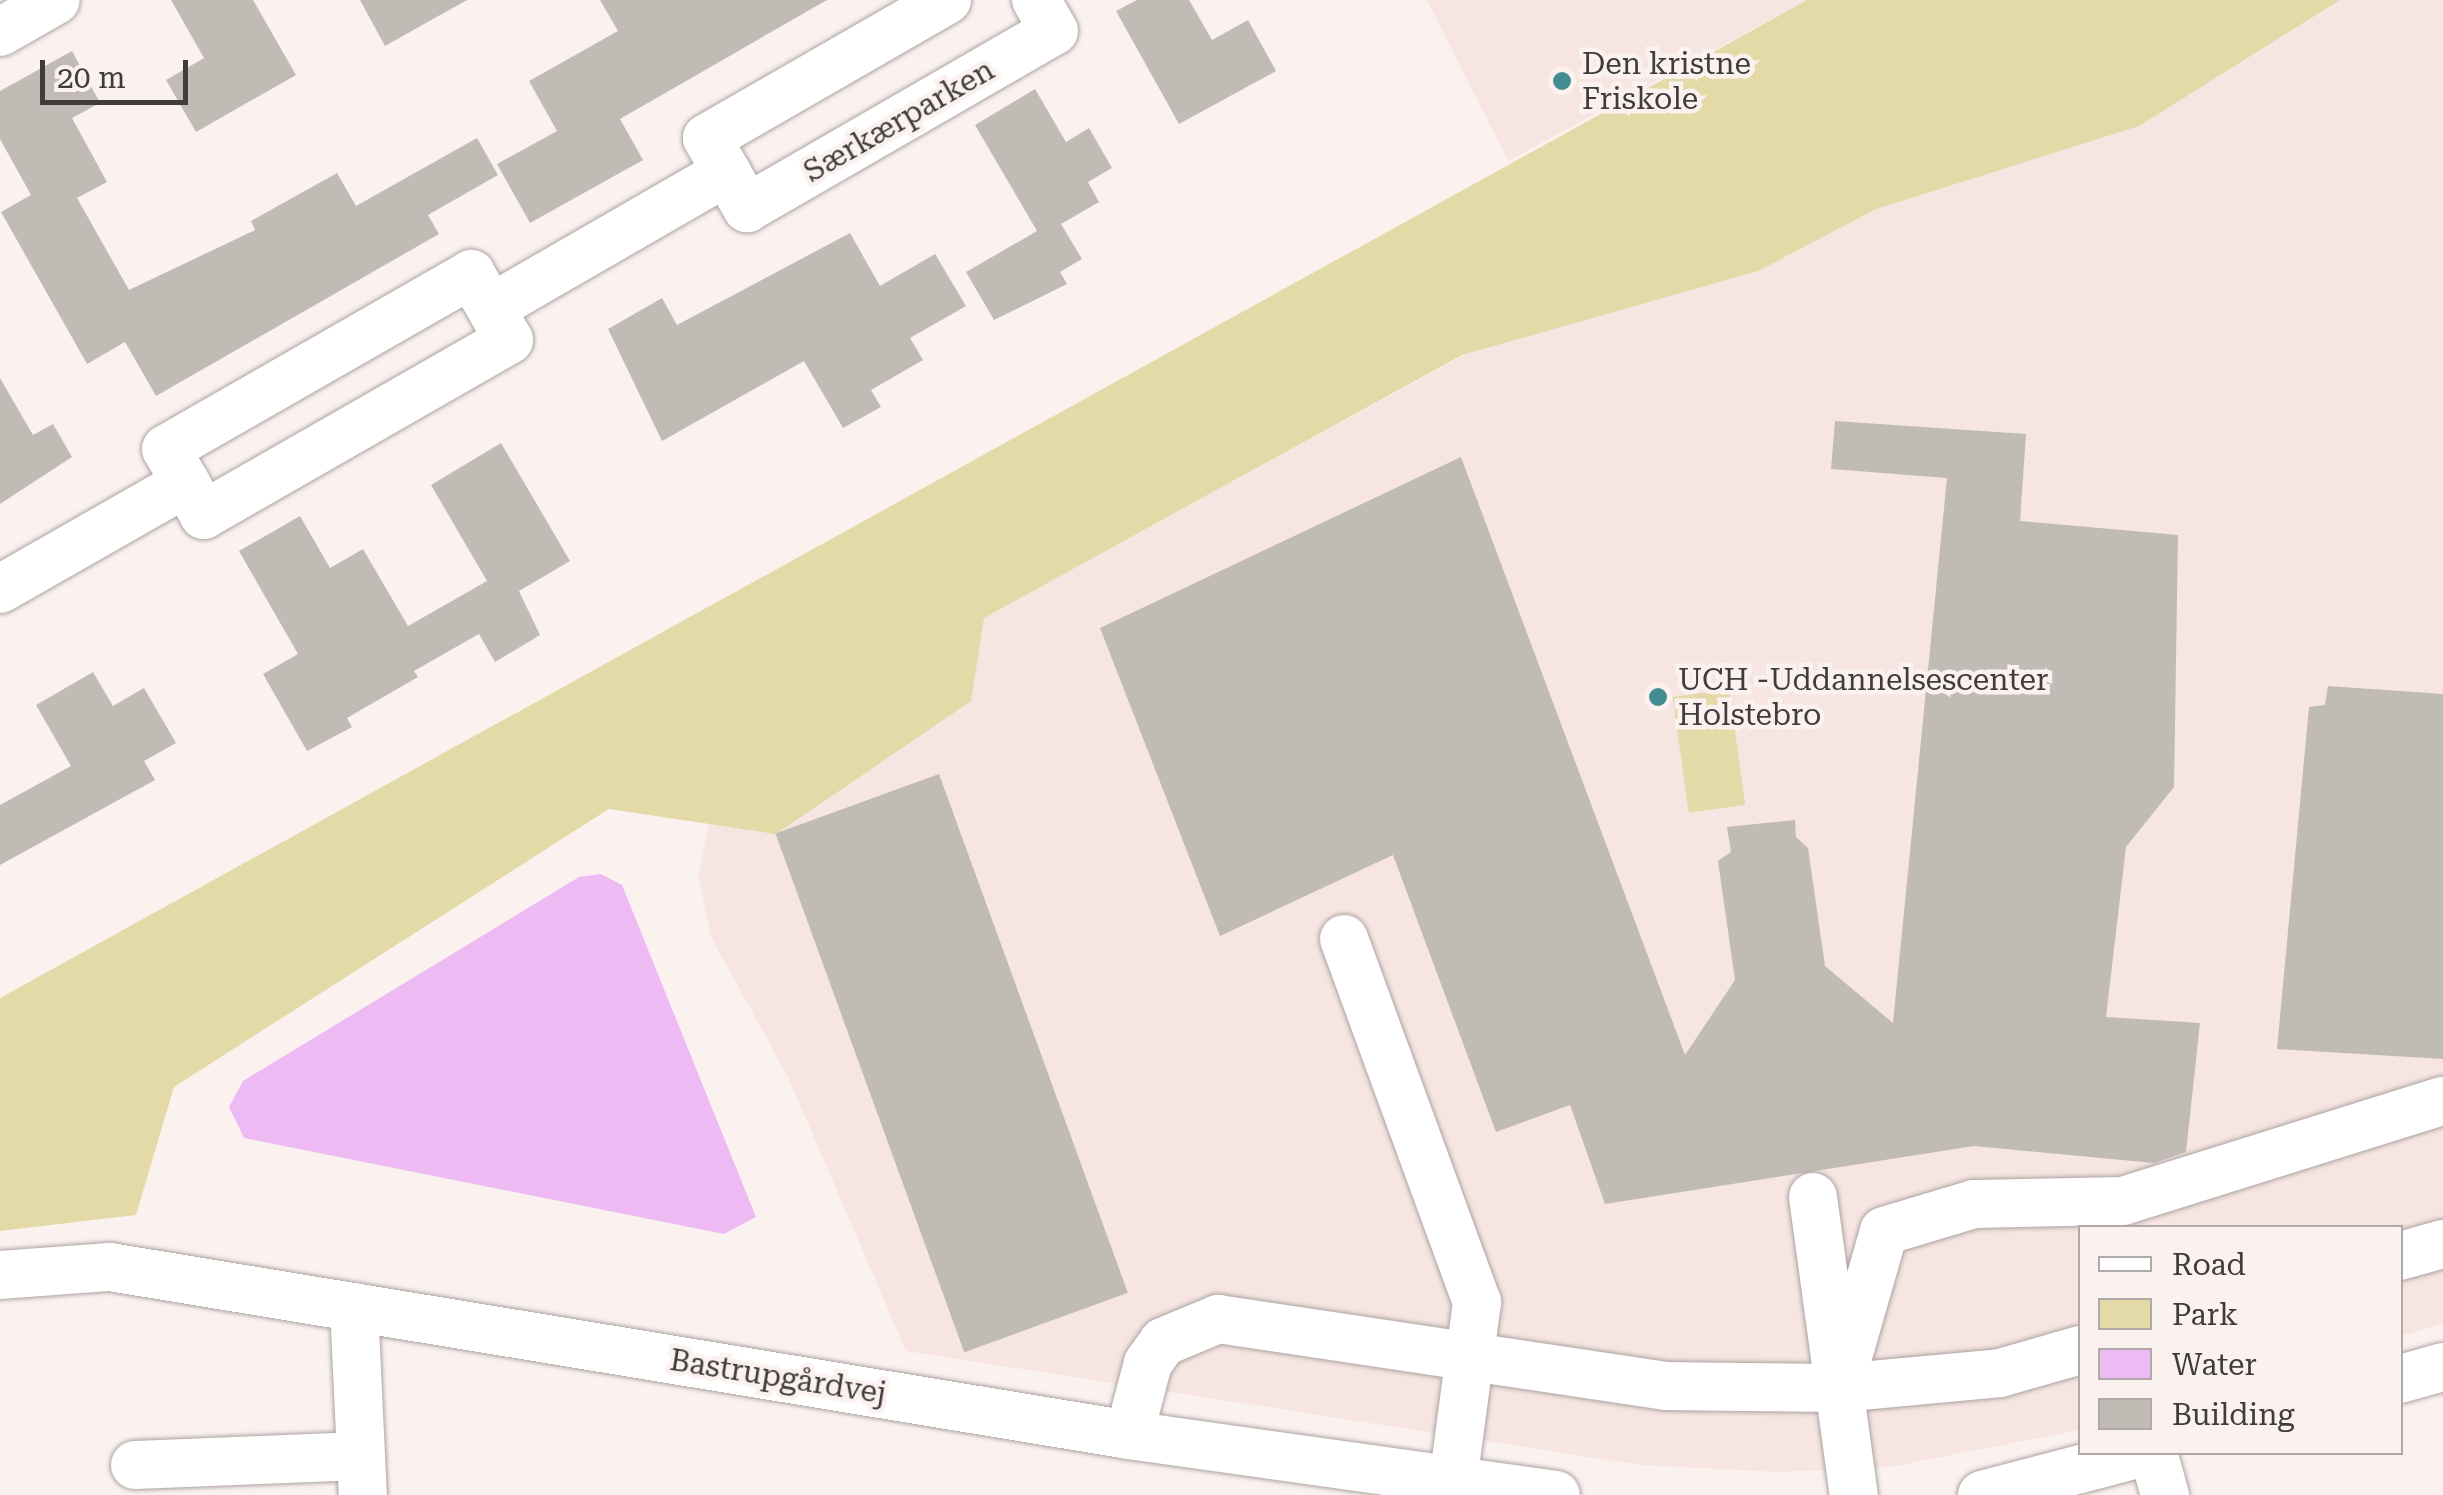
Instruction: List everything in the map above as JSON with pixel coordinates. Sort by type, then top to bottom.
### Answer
[{"type":"street","points":[[0,32],[56,0]]},
{"type":"street","name":"Særkærparken","points":[[947,0],[707,138],[747,208],[1054,31],[1036,0]]},
{"type":"street","points":[[491,308],[726,172]]},
{"type":"street","points":[[471,274],[510,340],[204,515],[186,483],[166,449],[471,274]]},
{"type":"street","points":[[0,589],[186,483]]},
{"type":"street","points":[[1344,940],[1477,1302],[1453,1480]]},
{"type":"street","points":[[1839,1388],[1884,1230],[1974,1204],[2123,1201],[2443,1102]]},
{"type":"street","points":[[1812,1197],[1854,1495]]},
{"type":"street","points":[[2403,1255],[2443,1244]]},
{"type":"street","name":"Bastrupgårdvej","points":[[0,1275],[110,1267],[1129,1435],[1556,1495]]},
{"type":"street","points":[[135,1465],[362,1475],[354,1307]]},
{"type":"street","points":[[1129,1435],[1148,1364],[1163,1342],[1218,1320],[1666,1386],[1839,1388],[2000,1373],[2078,1351]]},
{"type":"street","points":[[2403,1378],[2443,1367]]},
{"type":"street","points":[[1982,1495],[2137,1455]]},
{"type":"street","points":[[2150,1455],[2165,1495]]},
{"type":"shaded area","name":"Den kristne Friskole","points":[[1427,0],[1807,0],[1508,161]]},
{"type":"shaded area","name":"UCH -Uddannelsescenter Holstebro","points":[[2111,0],[2443,0],[2443,1324],[2403,1335],[2403,1225],[2078,1225],[2078,1430],[1890,1467],[1777,1472],[1640,1465],[906,1351],[788,1077],[712,939],[698,876],[711,814],[984,618]]},
{"type":"green space","points":[[1807,0],[2340,0],[2139,126],[1876,209],[1758,271],[1462,355],[984,618],[971,701],[776,834],[609,809],[174,1087],[136,1215],[0,1231],[0,998]]},
{"type":"green space","points":[[1729,689],[1745,805],[1689,813],[1673,697]]},
{"type":"water","points":[[601,874],[622,885],[756,1217],[724,1234],[244,1138],[229,1107],[243,1081],[579,877]]},
{"type":"building","points":[[171,0],[253,0],[296,75],[196,132],[166,80],[204,58]]},
{"type":"building","points":[[360,0],[467,0],[385,46]]},
{"type":"building","points":[[600,0],[827,0],[620,119],[643,160],[530,223],[497,164],[557,131],[529,81],[618,31]]},
{"type":"building","points":[[1137,0],[1189,0],[1212,40],[1248,20],[1276,71],[1179,124],[1116,11]]},
{"type":"building","points":[[72,51],[100,103],[72,118],[107,182],[77,198],[129,290],[255,230],[251,221],[337,173],[356,206],[477,138],[498,175],[428,215],[439,234],[156,396],[125,342],[87,364],[1,212],[31,195],[0,139],[0,91]]},
{"type":"building","points":[[1035,89],[1066,142],[1089,128],[1112,168],[1088,182],[1099,202],[1061,224],[1082,259],[1060,272],[1067,284],[994,320],[966,272],[1037,231],[975,125]]},
{"type":"building","points":[[850,233],[880,286],[935,254],[966,306],[910,338],[923,360],[871,390],[881,407],[843,428],[804,361],[662,441],[608,329],[662,298],[677,325]]},
{"type":"building","points":[[0,378],[33,435],[53,424],[72,457],[0,504]]},
{"type":"building","points":[[1835,421],[2026,434],[2020,521],[2178,535],[2174,787],[2126,847],[2106,1017],[2200,1023],[2186,1152],[2154,1163],[1974,1146],[1605,1204],[1570,1105],[1496,1132],[1393,855],[1220,936],[1100,628],[1461,457],[1685,1055],[1735,980],[1718,861],[1731,852],[1727,827],[1795,820],[1796,837],[1808,848],[1825,966],[1893,1023],[1947,478],[1831,469]]},
{"type":"building","points":[[501,443],[570,561],[519,591],[540,635],[495,662],[479,634],[414,671],[418,677],[347,718],[352,727],[307,751],[263,674],[298,654],[239,551],[300,516],[330,568],[363,549],[408,626],[487,581],[431,485]]},
{"type":"building","points":[[93,672],[113,706],[144,688],[176,743],[144,761],[155,780],[0,865],[0,805],[71,766],[36,705]]},
{"type":"building","points":[[2328,686],[2443,694],[2443,1059],[2277,1049],[2309,707],[2325,705]]},
{"type":"building","points":[[939,774],[1128,1293],[964,1352],[775,834]]},
{"type":"place","name":"Den kristne Friskole","points":[[1562,81]]},
{"type":"place","name":"UCH -Uddannelsescenter Holstebro","points":[[1658,697]]}]
